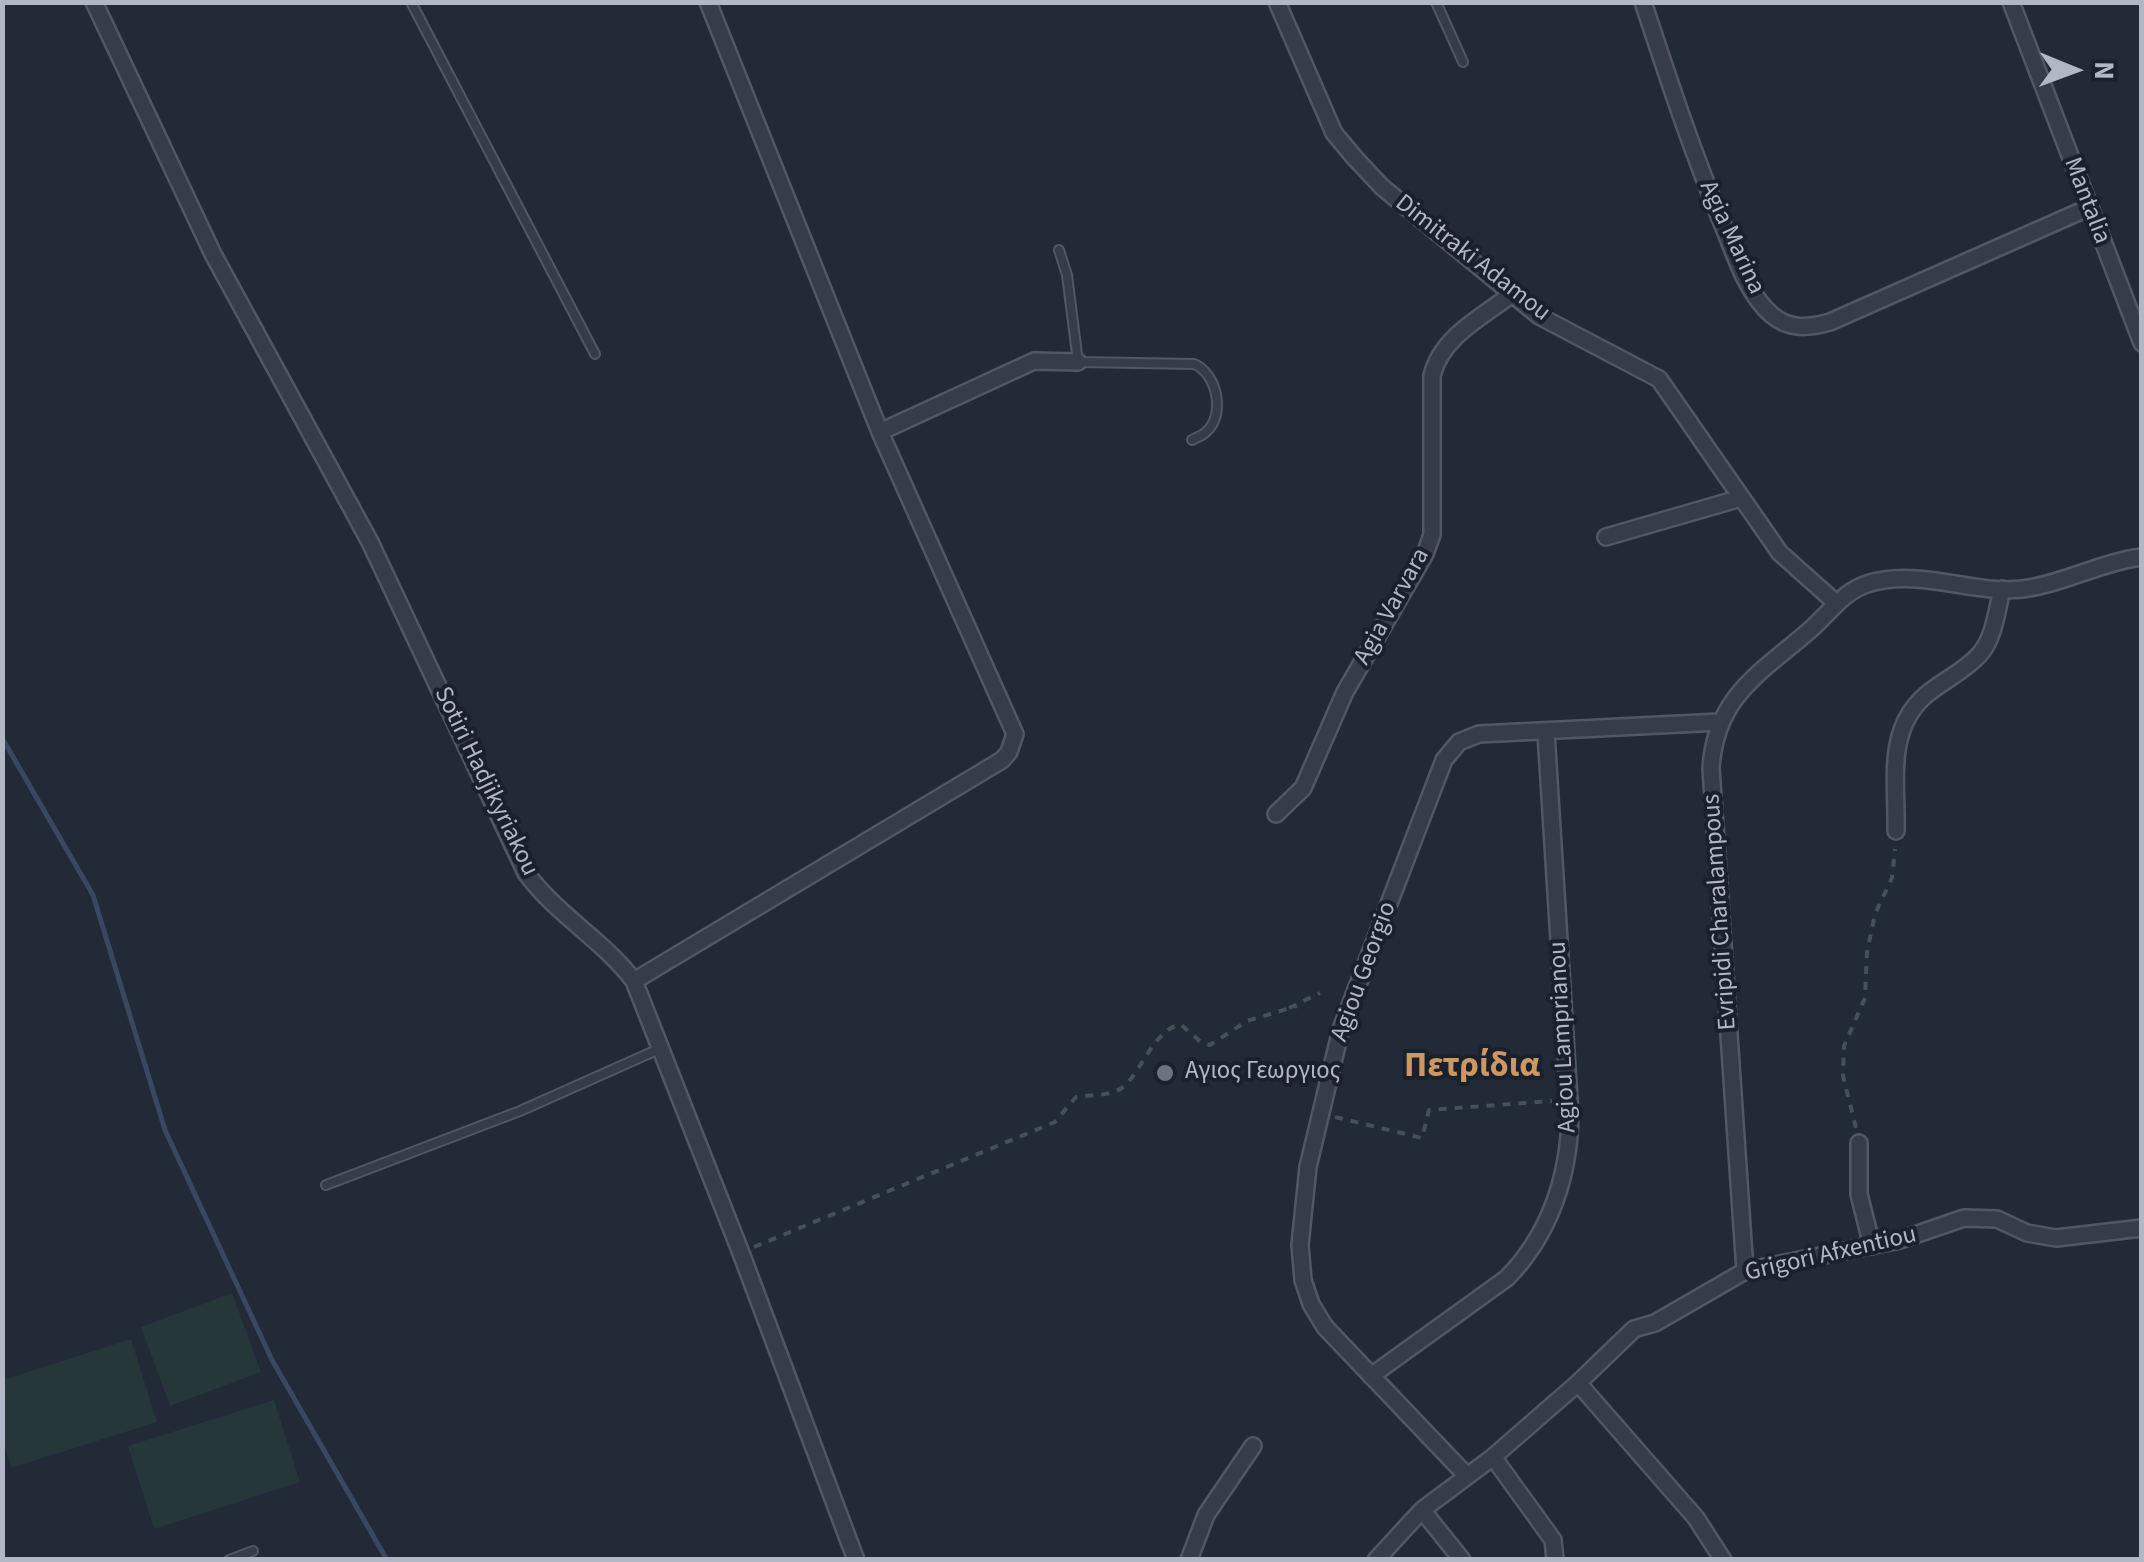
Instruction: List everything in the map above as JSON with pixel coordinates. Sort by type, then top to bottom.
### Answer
[{"type":"street","name":"Sotiri Hadjikyriakou","points":[[94,2],[213,254],[370,542],[526,873],[542,895],[634,981],[856,1560]]},
{"type":"street","points":[[634,981],[985,770],[1009,752],[1015,734],[880,432],[708,2]]},
{"type":"street","name":"Dimitraki Adamou","points":[[1277,2],[1334,133],[1382,187],[1538,316],[1660,379],[1780,553],[1835,602]]},
{"type":"street","name":"Agia Marina","points":[[1642,2],[1697,163],[1738,262],[1757,298],[1781,321],[1804,328],[1830,322],[2088,208]]},
{"type":"street","name":"Mantalia","points":[[2011,2],[2142,343]]},
{"type":"street","name":"Agia Varvara","points":[[1276,814],[1303,788],[1345,692],[1425,554],[1432,535],[1432,376],[1436,360],[1444,347],[1512,294]]},
{"type":"street","points":[[880,432],[1034,360],[1078,362]]},
{"type":"street","points":[[1606,537],[1742,498]]},
{"type":"street","name":"Evripidi Charalampous","points":[[1745,1271],[1711,768],[1720,722],[1748,680],[1814,626],[1835,602],[1880,580],[1910,577],[2002,589],[2037,586],[2142,558]]},
{"type":"street","points":[[1896,831],[1897,755],[1903,727],[1915,706],[1936,685],[1980,654],[1990,636],[2002,589]]},
{"type":"street","name":"Agiou Georgio","points":[[1466,1474],[1326,1327],[1302,1280],[1302,1212],[1308,1167],[1342,1030],[1444,760],[1459,742],[1469,737],[1720,722]]},
{"type":"street","name":"Agiou Lamprianou","points":[[1371,1376],[1508,1278],[1523,1262],[1545,1225],[1564,1172],[1569,1100],[1546,733]]},
{"type":"street","points":[[1859,1143],[1859,1194],[1872,1246]]},
{"type":"street","name":"Grigori Afxentiou","points":[[1376,1560],[1422,1510],[1494,1457],[1634,1329],[1655,1324],[1745,1271],[1872,1246],[1938,1230],[1964,1218],[1997,1219],[2040,1237],[2095,1236],[2142,1228]]},
{"type":"street","points":[[1578,1383],[1696,1518],[1722,1560]]},
{"type":"street","points":[[1189,1560],[1206,1515],[1253,1446]]},
{"type":"street","points":[[1494,1457],[1553,1540],[1555,1560]]},
{"type":"street","points":[[1422,1510],[1462,1560]]},
{"type":"lane","points":[[411,2],[594,354]]},
{"type":"lane","points":[[1436,2],[1463,62]]},
{"type":"lane","points":[[1059,250],[1078,362],[1194,364],[1206,368],[1213,379],[1216,412],[1208,431],[1192,440]]},
{"type":"lane","points":[[326,1185],[520,1111],[659,1049]]},
{"type":"lane","points":[[229,1560],[253,1552]]},
{"type":"path","points":[[1859,1143],[1844,1076],[1844,1046],[1864,998],[1866,952],[1875,914],[1892,878],[1896,831]]},
{"type":"path","points":[[1288,1008],[1320,992]]},
{"type":"path","points":[[741,1253],[1054,1122],[1076,1097],[1117,1091],[1132,1080],[1139,1062],[1170,1028],[1180,1024],[1210,1045],[1247,1021],[1296,1006]]},
{"type":"path","points":[[1321,1114],[1422,1138],[1429,1110],[1569,1100]]},
{"type":"shaded area","points":[[232,1293],[261,1372],[170,1406],[141,1327]]},
{"type":"shaded area","points":[[131,1339],[157,1422],[11,1468],[3,1442],[3,1380]]},
{"type":"shaded area","points":[[274,1400],[300,1482],[154,1529],[128,1446]]},
{"type":"waterway","points":[[2,738],[93,895],[165,1130],[272,1360],[387,1560]]},
{"type":"place","name":"Αγιος Γεωργιος","points":[[1165,1073]]},
{"type":"district","name":"Πετρίδια","points":[[1472,1068]]}]
